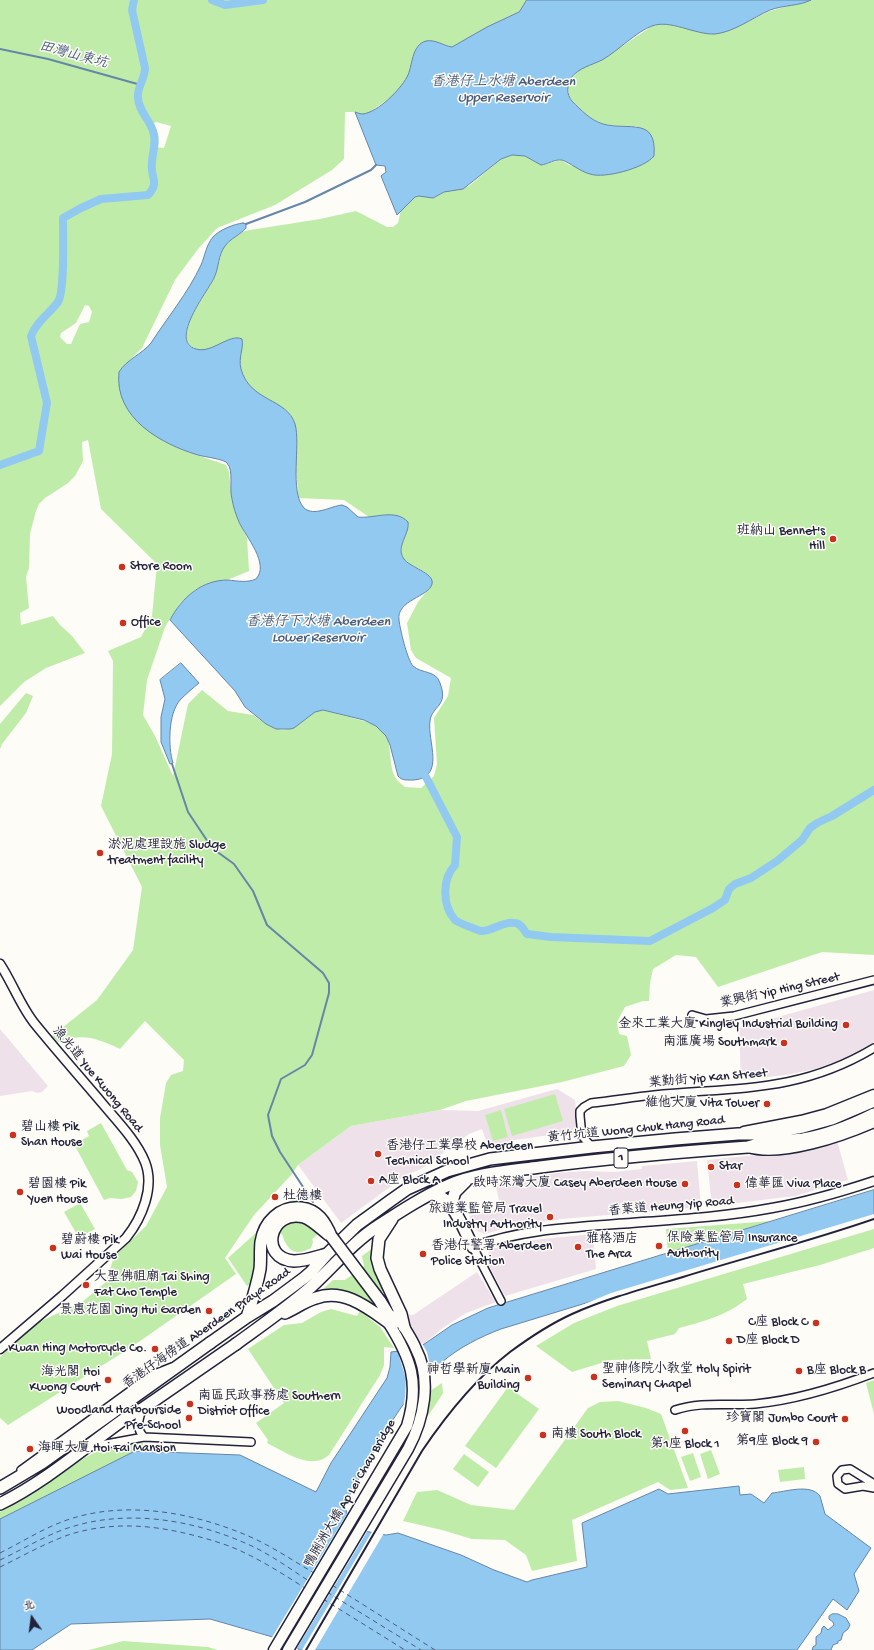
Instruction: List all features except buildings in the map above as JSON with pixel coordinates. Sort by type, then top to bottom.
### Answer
[{"type":"main road","name":"黃竹坑道 Wong Chuk Hang Road","points":[[327,1254],[357,1225],[390,1200],[407,1189],[447,1171],[490,1160],[592,1147],[738,1134],[754,1129],[801,1121],[827,1114],[874,1096]]},
{"type":"main road","name":"1","points":[[748,1147],[760,1143],[804,1138],[839,1122],[874,1101]]},
{"type":"main road","name":"1","points":[[738,1134],[754,1135],[839,1122],[874,1114]]},
{"type":"main road","name":"黃竹坑道 Wong Chuk Hang Road","points":[[340,1258],[373,1230],[393,1217],[431,1194],[449,1185],[468,1179],[494,1173],[581,1161],[748,1147],[762,1151],[800,1146],[840,1135],[874,1122]]},
{"type":"main road","points":[[451,1205],[456,1190],[468,1179]]},
{"type":"main road","points":[[431,1194],[439,1195],[451,1205],[473,1247]]},
{"type":"main road","points":[[247,1317],[256,1290],[267,1236],[284,1219],[304,1217],[311,1220],[331,1236],[380,1301],[388,1318]]},
{"type":"main road","points":[[393,1217],[379,1239],[377,1248],[378,1263],[401,1314],[404,1327]]},
{"type":"main road","points":[[267,1236],[273,1249],[278,1255],[288,1260],[299,1261],[327,1254]]},
{"type":"main road","name":"香港仔海傍道 Aberdeen Praya Road","points":[[1,1488],[42,1463],[179,1364],[247,1317],[261,1310],[304,1278],[327,1254]]},
{"type":"main road","name":"香港仔海傍道 Aberdeen Praya Road","points":[[0,1504],[25,1491],[130,1415],[142,1409],[236,1344],[310,1287],[340,1258]]},
{"type":"main road","points":[[273,1317],[318,1297],[336,1296],[355,1300],[404,1327]]},
{"type":"main road","name":"鴨脷洲大橋 Ap Lei Chau Bridge","points":[[274,1650],[407,1426],[413,1397],[412,1374],[408,1359],[388,1318]]},
{"type":"main road","name":"鴨脷洲大橋 Ap Lei Chau Bridge","points":[[288,1650],[408,1449],[419,1426],[424,1398],[424,1376],[417,1350],[404,1327]]},
{"type":"street","name":"漁光道 Yue Kwong Road","points":[[0,964],[34,1023],[115,1118],[133,1142],[145,1162],[148,1182],[146,1200],[142,1211],[134,1227],[126,1238],[62,1296],[0,1349]]},
{"type":"street","name":"業興街 Yip Hing Street","points":[[692,1015],[706,1018],[734,1016],[874,980]]},
{"type":"street","name":"業勤街 Yip Kan Street","points":[[592,1147],[582,1136],[580,1116],[580,1111],[591,1103],[654,1095],[719,1091],[774,1085],[816,1075],[839,1066],[874,1048]]},
{"type":"street","name":"香葉道 Heung Yip Road","points":[[473,1247],[502,1237],[533,1232],[771,1209],[810,1200],[873,1182]]},
{"type":"street","points":[[473,1247],[501,1301]]},
{"type":"street","points":[[675,1410],[694,1405],[753,1404],[786,1400],[822,1391],[874,1373]]},
{"type":"street","points":[[142,1409],[138,1425],[144,1437]]},
{"type":"street","points":[[87,1447],[144,1437],[251,1442]]},
{"type":"street","points":[[874,1484],[850,1469],[842,1470],[837,1476],[838,1484],[843,1488],[848,1489],[863,1486],[874,1488]]},
{"type":"shaded area","name":"南滙廣場 Southmark","points":[[874,990],[874,1042],[842,1060],[815,1069],[786,1075],[741,1080],[739,1028]]},
{"type":"shaded area","points":[[0,1029],[48,1086],[42,1092],[37,1093],[32,1091],[0,1096]]},
{"type":"shaded area","name":"香港仔工業學校 Aberdeen Technical School","points":[[557,1089],[575,1100],[578,1131],[571,1136],[543,1136],[515,1140],[488,1147],[482,1129],[469,1134],[421,1169],[406,1175],[341,1223],[298,1165],[351,1126],[440,1110],[478,1111]]},
{"type":"shaded area","points":[[837,1141],[848,1180],[795,1196],[712,1206],[707,1160],[787,1152]]},
{"type":"shaded area","points":[[697,1161],[701,1207],[561,1219],[505,1228],[485,1234],[477,1231],[469,1216],[501,1209],[495,1183],[557,1173],[585,1171],[614,1172],[642,1169],[642,1166]]},
{"type":"shaded area","points":[[593,1234],[596,1269],[505,1296],[486,1260],[490,1249],[533,1240]]},
{"type":"shaded area","points":[[477,1272],[496,1302],[466,1313],[444,1327],[421,1346],[397,1353],[392,1339],[379,1322],[368,1312],[381,1293],[390,1295],[405,1314],[413,1315]]},
{"type":"green space","points":[[0,0],[527,0],[519,12],[487,27],[452,47],[432,41],[421,43],[416,48],[408,76],[401,87],[391,97],[370,112],[362,115],[355,112],[345,112],[344,159],[332,170],[275,205],[217,228],[198,249],[175,280],[142,348],[121,369],[163,441],[188,452],[226,465],[229,472],[232,500],[238,520],[247,538],[249,571],[227,580],[218,581],[196,589],[180,603],[165,627],[147,680],[143,715],[155,736],[173,776],[188,704],[202,690],[228,711],[253,715],[266,724],[282,730],[294,728],[315,712],[323,710],[371,723],[384,734],[388,740],[392,767],[396,779],[405,787],[421,788],[434,776],[437,764],[434,718],[448,696],[451,678],[416,658],[411,650],[407,623],[418,602],[432,585],[426,573],[404,559],[401,549],[403,541],[387,515],[369,517],[344,500],[298,498],[296,468],[297,435],[295,424],[291,415],[281,407],[254,391],[249,385],[241,367],[240,352],[211,348],[204,351],[189,345],[185,338],[190,319],[215,276],[223,248],[232,239],[244,231],[320,219],[356,211],[387,227],[393,227],[398,223],[401,209],[411,199],[419,196],[433,198],[444,192],[469,186],[501,159],[512,155],[525,156],[534,161],[546,164],[561,160],[569,165],[612,174],[641,165],[652,159],[637,126],[603,124],[585,114],[569,97],[568,87],[572,78],[579,70],[624,45],[652,26],[661,24],[670,25],[714,34],[729,30],[770,11],[811,0],[874,0],[874,955],[822,952],[718,987],[696,957],[676,955],[653,969],[650,983],[649,1001],[643,1001],[625,1007],[617,1022],[619,1034],[627,1036],[631,1055],[624,1066],[562,1082],[466,1101],[440,1110],[351,1126],[298,1165],[292,1174],[254,1215],[225,1258],[236,1274],[133,1346],[8,1425],[0,1418],[0,1357],[39,1322],[82,1302],[106,1282],[114,1257],[146,1226],[167,1187],[160,1145],[160,1118],[166,1083],[171,1075],[183,1071],[184,1060],[145,1021],[120,1049],[90,1038],[83,1037],[67,1039],[58,1042],[52,1036],[97,1000],[133,950],[142,887],[101,806],[112,754],[113,661],[108,651],[141,637],[152,616],[157,564],[101,509],[88,440],[82,442],[83,461],[75,476],[68,483],[45,498],[39,504],[36,511],[30,534],[29,568],[26,577],[29,608],[20,613],[21,625],[53,616],[72,636],[85,653],[46,668],[24,682],[0,706]],"holes":[[[156,122],[171,126],[164,148],[153,147],[153,136],[149,126]],[[85,305],[89,306],[92,312],[89,322],[80,324],[71,344],[67,344],[60,337],[61,333],[76,323]]]},
{"type":"green space","points":[[26,693],[33,696],[26,713],[2,744],[0,749],[0,724]]},
{"type":"green space","points":[[555,1094],[563,1121],[512,1136],[504,1109]]},
{"type":"green space","points":[[501,1110],[508,1137],[493,1141],[485,1115]]},
{"type":"green space","points":[[101,1123],[127,1170],[132,1172],[138,1182],[136,1191],[131,1197],[122,1199],[110,1198],[104,1200],[74,1144],[89,1136],[87,1131]]},
{"type":"green space","points":[[295,1198],[317,1206],[332,1223],[312,1239],[313,1242],[311,1248],[300,1252],[296,1252],[289,1248],[282,1234],[257,1235],[255,1244],[255,1282],[247,1286],[228,1258],[267,1223],[271,1213]]},
{"type":"green space","points":[[80,1203],[95,1229],[79,1238],[64,1212]]},
{"type":"green space","points":[[771,1221],[668,1253],[666,1229]]},
{"type":"green space","points":[[874,1229],[874,1248],[820,1265],[743,1284],[747,1299],[731,1310],[706,1320],[679,1328],[675,1334],[647,1341],[651,1359],[611,1360],[572,1372],[536,1346],[574,1323],[617,1306]]},
{"type":"green space","points":[[373,1248],[372,1259],[374,1270],[385,1290],[378,1293],[372,1303],[354,1296],[323,1294],[322,1290],[333,1280],[345,1280],[364,1266],[362,1256]]},
{"type":"green space","points":[[331,1309],[357,1316],[360,1311],[380,1327],[394,1348],[384,1347],[384,1365],[380,1375],[329,1455],[322,1459],[306,1461],[290,1455],[267,1443],[268,1440],[256,1423],[284,1403],[248,1349],[284,1325],[302,1323],[321,1312]]},
{"type":"green space","points":[[874,1380],[874,1414],[866,1383]]},
{"type":"green space","points":[[442,1383],[443,1393],[417,1432],[372,1508],[359,1500],[422,1396]]},
{"type":"green space","points":[[508,1387],[539,1409],[496,1468],[465,1446]]},
{"type":"green space","points":[[618,1401],[646,1408],[661,1414],[688,1488],[670,1490],[658,1482],[572,1520],[577,1561],[532,1571],[526,1555],[505,1540],[472,1539],[403,1521],[417,1492],[437,1490],[471,1505],[514,1510],[588,1408],[600,1402]]},
{"type":"green space","points":[[124,1442],[143,1443],[142,1451],[135,1451],[0,1519],[0,1512],[33,1493],[81,1460],[102,1449]]},
{"type":"green space","points":[[711,1450],[720,1474],[708,1479],[700,1454]]},
{"type":"green space","points":[[693,1453],[701,1477],[690,1481],[681,1457]]},
{"type":"green space","points":[[464,1454],[489,1472],[478,1487],[453,1469]]},
{"type":"green space","points":[[804,1467],[805,1479],[780,1482],[778,1470]]},
{"type":"green space","points":[[123,1641],[208,1647],[218,1650],[89,1650]]},
{"type":"water","name":"香港仔上水塘 Aberdeen Upper Reservoir","points":[[527,0],[811,0],[770,10],[736,28],[722,33],[707,34],[667,24],[652,26],[640,32],[602,60],[581,69],[574,75],[569,84],[569,96],[572,101],[586,114],[603,124],[639,128],[646,130],[651,135],[654,143],[654,156],[642,165],[614,174],[596,175],[586,173],[562,160],[541,165],[525,156],[512,155],[501,159],[463,189],[444,192],[433,198],[419,196],[415,197],[397,215],[381,176],[386,172],[385,166],[376,165],[355,112],[363,114],[369,112],[382,105],[394,94],[407,77],[415,51],[421,43],[433,41],[452,47],[487,27],[519,12]]},
{"type":"water","name":"香港仔下水塘 Aberdeen Lower Reservoir","points":[[243,223],[246,224],[246,228],[225,246],[214,278],[192,315],[186,336],[188,344],[196,349],[202,350],[232,339],[242,339],[240,365],[246,380],[252,388],[284,409],[291,416],[295,424],[297,443],[297,491],[304,508],[318,511],[342,505],[347,507],[358,517],[391,515],[403,518],[408,522],[407,531],[401,550],[402,554],[407,562],[430,577],[432,584],[425,592],[407,603],[402,608],[399,613],[401,630],[406,651],[413,666],[432,674],[438,679],[443,697],[431,716],[430,729],[433,757],[430,772],[424,777],[414,780],[400,778],[398,776],[390,745],[386,736],[376,726],[364,720],[323,710],[315,712],[294,728],[290,729],[276,729],[266,724],[245,707],[235,691],[170,620],[180,604],[194,591],[201,587],[219,581],[246,581],[256,579],[260,573],[259,558],[239,522],[233,505],[231,495],[231,475],[227,463],[222,460],[198,455],[169,444],[143,427],[132,416],[124,403],[119,388],[119,372],[126,364],[151,343],[196,275],[207,247],[213,237],[227,228]]},
{"type":"water","points":[[181,663],[199,683],[180,700],[173,714],[170,731],[170,748],[173,763],[170,764],[161,742],[161,717],[165,699],[160,680]]},
{"type":"water","points":[[874,1190],[874,1215],[501,1329],[463,1347],[442,1362],[413,1392],[387,1429],[344,1505],[350,1521],[364,1531],[386,1535],[398,1533],[461,1555],[494,1570],[527,1582],[587,1567],[582,1523],[659,1489],[668,1494],[739,1486],[740,1495],[751,1494],[764,1503],[772,1493],[797,1489],[810,1490],[816,1492],[820,1496],[825,1514],[871,1548],[854,1574],[859,1591],[847,1610],[833,1599],[797,1650],[299,1650],[296,1646],[276,1638],[210,1619],[71,1624],[32,1650],[0,1650],[0,1519],[135,1451],[240,1455],[316,1492],[331,1463],[387,1378],[390,1367],[391,1352],[417,1349],[452,1325],[488,1308]]},
{"type":"water","points":[[832,1614],[838,1614],[846,1618],[850,1625],[843,1633],[841,1640],[833,1645],[831,1650],[812,1650],[816,1645],[816,1637],[821,1633],[822,1628],[824,1626],[828,1630],[834,1625],[829,1619],[829,1616]]},
{"type":"pier","points":[[874,1214],[874,1217],[570,1310],[611,1293]]},
{"type":"pier","points":[[422,1343],[427,1352],[432,1374],[413,1394],[403,1408],[406,1379],[397,1349],[417,1347]]},
{"type":"pier","points":[[348,1512],[356,1524],[368,1530],[296,1650],[271,1639]]},
{"type":"pier","points":[[373,1530],[384,1533],[315,1650],[302,1650]]},
{"type":"waterway","points":[[0,465],[39,451],[47,403],[31,336],[39,322],[58,302],[60,296],[63,262],[63,218],[101,199],[148,195],[154,185],[152,160],[155,141],[153,131],[138,102],[138,93],[145,68],[132,10],[134,0]]},
{"type":"waterway","points":[[212,0],[225,5],[263,0]]},
{"type":"waterway","name":"田灣山東坑","points":[[0,49],[48,59],[141,85]]},
{"type":"waterway","points":[[246,224],[305,202],[371,170],[376,165]]},
{"type":"waterway","points":[[172,764],[188,812],[212,848],[234,864],[253,891],[267,925],[323,973],[329,983],[329,993],[312,1055],[305,1065],[281,1079],[268,1115],[272,1136],[280,1152],[313,1202]]},
{"type":"waterway","points":[[426,777],[457,837],[455,865],[448,877],[445,892],[448,907],[455,920],[481,931],[510,923],[516,923],[520,925],[527,934],[551,937],[650,941],[713,908],[725,900],[729,889],[735,884],[751,878],[777,861],[802,840],[810,828],[874,790]]},
{"type":"ferry route","points":[[0,1553],[52,1526],[82,1516],[105,1511],[153,1511],[177,1514],[201,1520],[246,1535],[272,1548],[314,1573]]},
{"type":"ferry route","points":[[0,1560],[50,1535],[82,1524],[107,1519],[133,1518],[159,1520],[210,1530],[258,1549],[309,1581]]},
{"type":"ferry route","points":[[0,1567],[44,1545],[71,1534],[104,1527],[151,1527],[184,1533],[240,1550],[305,1588]]},
{"type":"ferry route","points":[[332,1585],[435,1650]]},
{"type":"ferry route","points":[[327,1592],[421,1650]]},
{"type":"ferry route","points":[[323,1599],[405,1650]]},
{"type":"railway","points":[[306,1650],[422,1451],[441,1424],[473,1385],[510,1352],[532,1336],[556,1322],[599,1303],[641,1289],[827,1235],[874,1219]]},
{"type":"place","name":"班納山 Bennet's Hill","points":[[833,539]]},
{"type":"place","name":"Store Room","points":[[122,567]]},
{"type":"place","name":"Office","points":[[123,623]]},
{"type":"place","name":"淤泥處理設施 Sludge treatment facility","points":[[100,853]]},
{"type":"place","name":"金來工業大廈 Kingley Industrial Building","points":[[846,1025]]},
{"type":"place","name":"南滙廣場 Southmark","points":[[784,1043]]},
{"type":"place","name":"維他大廈 Vita Tower","points":[[767,1104]]},
{"type":"place","name":"碧山樓 Pik Shan House","points":[[13,1135]]},
{"type":"place","name":"香港仔工業學校 Aberdeen Technical School","points":[[378,1154]]},
{"type":"place","name":"Star","points":[[711,1167]]},
{"type":"place","name":"A座 Block A","points":[[371,1181]]},
{"type":"place","name":"啟時深灣大廈 Casey Aberdeen House","points":[[685,1184]]},
{"type":"place","name":"偉華匯 Viva Place","points":[[737,1185]]},
{"type":"place","name":"碧園樓 Pik Yuen House","points":[[20,1192]]},
{"type":"place","name":"杜德樓","points":[[275,1197]]},
{"type":"place","name":"旅遊業監管局 Travel Industry Authority","points":[[550,1217]]},
{"type":"place","name":"保險業監管局 Insurance Authority","points":[[659,1246]]},
{"type":"place","name":"雅格酒店 The Arca","points":[[578,1247]]},
{"type":"place","name":"碧蔚樓 Pik Wai House","points":[[53,1248]]},
{"type":"place","name":"香港仔警署 Aberdeen Police Station","points":[[423,1254]]},
{"type":"place","name":"大聖佛祖廟 Tai Shing Fat Cho Temple","points":[[86,1285]]},
{"type":"place","name":"景惠花園 Jing Hui Garden","points":[[209,1311]]},
{"type":"place","name":"C座 Block C","points":[[816,1323]]},
{"type":"place","name":"D座 Block D","points":[[729,1341]]},
{"type":"place","name":"Kwan Hing Motorcycle Co.","points":[[155,1349]]},
{"type":"place","name":"B座 Block B","points":[[799,1371]]},
{"type":"place","name":"聖神修院小教堂 Holy Spirit Seminary Chapel","points":[[594,1377]]},
{"type":"place","name":"神哲學新廈 Main Building","points":[[528,1378]]},
{"type":"place","name":"海光閣 Hoi Kwong Court","points":[[108,1380]]},
{"type":"place","name":"南區民政事務處 Southern District Office","points":[[190,1404]]},
{"type":"place","name":"Woodland Harbourside Pre-School","points":[[189,1418]]},
{"type":"place","name":"珍寶閣 Jumbo Court","points":[[845,1419]]},
{"type":"place","name":"第1座 Block 1","points":[[685,1431]]},
{"type":"place","name":"南樓 South Block","points":[[543,1435]]},
{"type":"place","name":"第9座 Block 9","points":[[816,1442]]},
{"type":"place","name":"海暉大廈 Hoi Fai Mansion","points":[[30,1449]]}]
